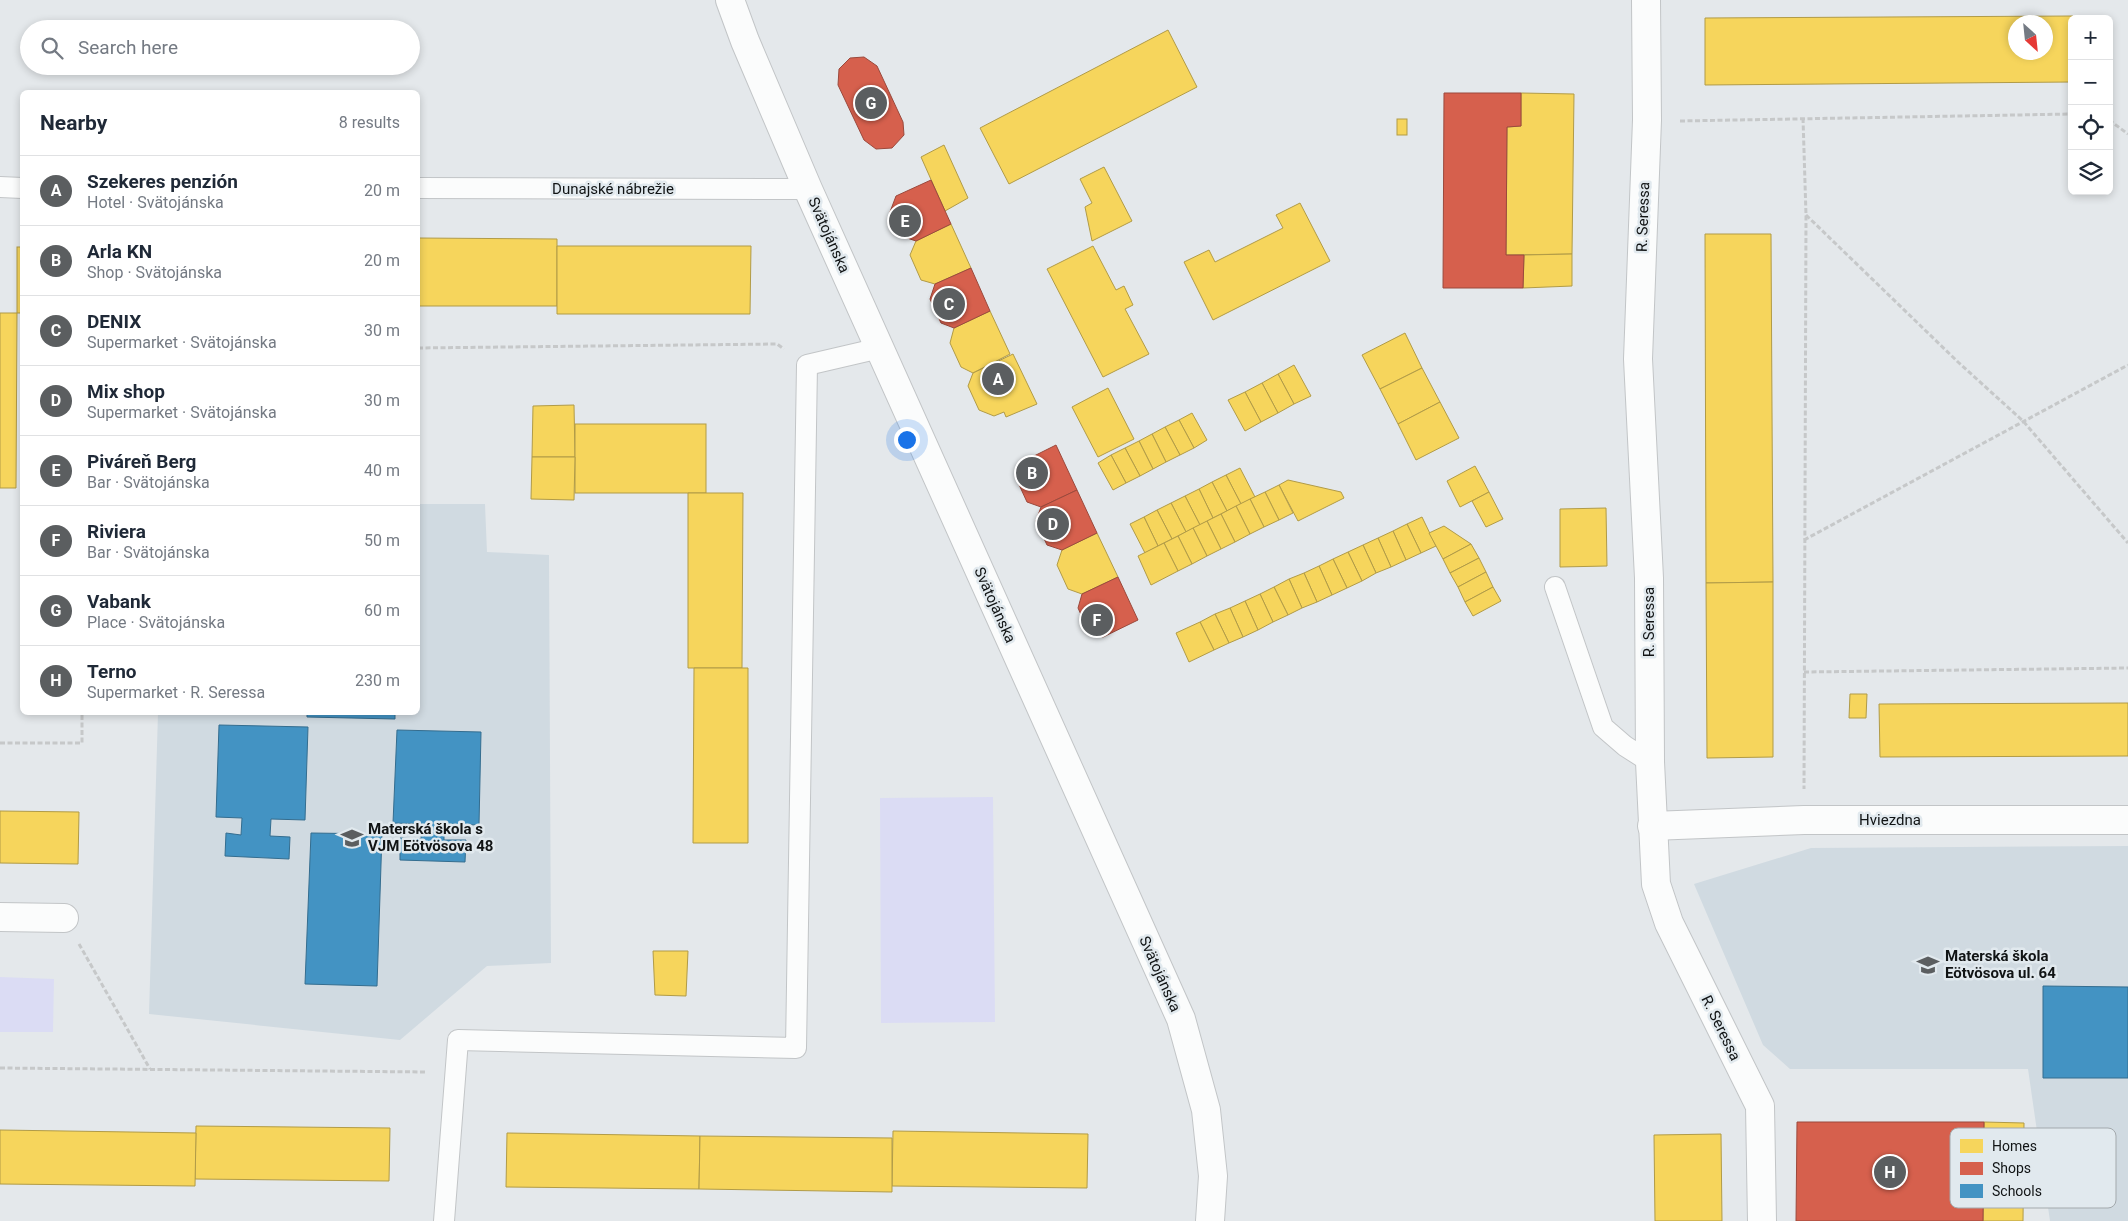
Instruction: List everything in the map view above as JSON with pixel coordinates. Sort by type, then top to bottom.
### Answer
[{"type":"street","name":"Svätojánska","points":[[730,0],[808,189],[1180,1019],[1206,1110],[1213,1176],[1210,1221]]},
{"type":"street","name":"R. Seressa","points":[[1646,0],[1647,120],[1638,359],[1649,578],[1650,762],[1656,884],[1670,923],[1760,1106],[1762,1221]]},
{"type":"street","name":"Hviezdna","points":[[1652,826],[1804,820],[2128,820]]},
{"type":"street","points":[[0,917],[64,918]]},
{"type":"lane","points":[[0,188],[20,188]]},
{"type":"lane","name":"Dunajské nábrežie","points":[[420,188],[808,189]]},
{"type":"lane","points":[[444,1221],[458,1040],[796,1048],[807,365],[880,348]]},
{"type":"lane","points":[[1555,587],[1603,727],[1625,746],[1650,762]]},
{"type":"path","points":[[1647,120],[2068,114]]},
{"type":"path","points":[[1804,118],[1806,215],[1804,820]]},
{"type":"path","points":[[2113,123],[2128,134]]},
{"type":"path","points":[[1806,215],[1958,362],[2023,420],[2128,543]]},
{"type":"path","points":[[420,348],[777,344],[807,365]]},
{"type":"path","points":[[1804,540],[2023,420],[2128,365]]},
{"type":"path","points":[[1804,672],[2128,668]]},
{"type":"path","points":[[0,743],[82,743],[82,715]]},
{"type":"path","points":[[64,918],[150,1069]]},
{"type":"path","points":[[0,1068],[455,1073]]},
{"type":"shaded area","name":"Materská škola s VJM Eötvösova 48","points":[[420,504],[485,504],[487,552],[549,555],[551,963],[487,966],[400,1040],[149,1014],[158,715],[420,715]]},
{"type":"shaded area","points":[[993,797],[995,1022],[881,1023],[880,798]]},
{"type":"shaded area","name":"Materská škola Eötvösova ul. 64","points":[[2128,846],[2128,1221],[2050,1221],[2048,1208],[2116,1208],[2116,1128],[2037,1128],[2028,1069],[1790,1069],[1763,1045],[1694,884],[1811,848]]},
{"type":"shaded area","points":[[0,977],[54,979],[53,1032],[0,1032]]},
{"type":"building: Homes","points":[[2008,16],[2008,60],[2053,60],[2053,16],[2068,16],[2068,82],[1705,85],[1705,18]]},
{"type":"building: Homes","points":[[1168,30],[1197,87],[1009,184],[980,128]]},
{"type":"building: Homes","points":[[1521,93],[1574,94],[1572,254],[1506,255],[1507,127],[1521,126]]},
{"type":"building: Homes","points":[[1397,119],[1407,119],[1407,135],[1397,135]]},
{"type":"building: Homes","points":[[944,145],[968,198],[945,211],[921,157]]},
{"type":"building: Homes","points":[[1104,167],[1132,221],[1092,241],[1085,207],[1092,203],[1080,179]]},
{"type":"building: Homes","points":[[1300,203],[1330,261],[1213,320],[1184,262],[1209,250],[1215,262],[1283,228],[1276,215]]},
{"type":"building: Homes","points":[[951,224],[971,268],[935,284],[921,280],[910,255],[916,241]]},
{"type":"building: Homes","points":[[1705,234],[1771,234],[1773,582],[1706,583]]},
{"type":"building: Homes","points":[[420,238],[557,239],[557,306],[420,306]]},
{"type":"building: Homes","points":[[557,246],[751,246],[750,314],[557,314]]},
{"type":"building: Homes","points":[[1093,246],[1116,290],[1124,286],[1133,305],[1125,309],[1149,354],[1103,377],[1047,269]]},
{"type":"building: Homes","points":[[17,247],[20,247],[20,313],[17,313]]},
{"type":"building: Homes","points":[[1572,254],[1572,286],[1523,288],[1524,255]]},
{"type":"building: Homes","points":[[990,311],[1010,354],[973,373],[961,367],[950,343],[954,328]]},
{"type":"building: Homes","points":[[0,313],[17,313],[16,488],[0,488]]},
{"type":"building: Homes","points":[[1405,333],[1422,368],[1380,389],[1362,355]]},
{"type":"building: Homes","points":[[1013,354],[1037,404],[1006,417],[1004,412],[994,416],[979,410],[968,386],[973,373]]},
{"type":"building: Homes","points":[[1294,365],[1311,396],[1294,404],[1278,374]]},
{"type":"building: Homes","points":[[1422,368],[1440,402],[1398,424],[1380,389]]},
{"type":"building: Homes","points":[[1278,374],[1294,404],[1278,413],[1262,383]]},
{"type":"building: Homes","points":[[1262,383],[1278,413],[1261,422],[1245,392]]},
{"type":"building: Homes","points":[[1108,388],[1134,439],[1098,457],[1072,407]]},
{"type":"building: Homes","points":[[1245,392],[1261,422],[1245,431],[1228,400]]},
{"type":"building: Homes","points":[[1440,402],[1459,438],[1416,460],[1398,424]]},
{"type":"building: Homes","points":[[574,405],[575,457],[532,457],[533,406]]},
{"type":"building: Homes","points":[[1192,413],[1207,440],[1194,448],[1179,420]]},
{"type":"building: Homes","points":[[1179,420],[1194,448],[1180,455],[1165,427]]},
{"type":"building: Homes","points":[[575,424],[706,424],[706,493],[575,493]]},
{"type":"building: Homes","points":[[1165,427],[1180,455],[1166,462],[1152,434]]},
{"type":"building: Homes","points":[[1152,434],[1166,462],[1153,469],[1139,441]]},
{"type":"building: Homes","points":[[1139,441],[1153,469],[1140,476],[1125,448]]},
{"type":"building: Homes","points":[[1125,448],[1140,476],[1126,483],[1111,455]]},
{"type":"building: Homes","points":[[1111,455],[1126,483],[1113,490],[1098,463]]},
{"type":"building: Homes","points":[[532,457],[575,457],[574,500],[531,499]]},
{"type":"building: Homes","points":[[1475,466],[1489,492],[1460,507],[1447,481]]},
{"type":"building: Homes","points":[[1240,468],[1255,497],[1241,504],[1226,475]]},
{"type":"building: Homes","points":[[1226,475],[1241,504],[1227,511],[1212,482]]},
{"type":"building: Homes","points":[[1288,480],[1341,492],[1344,498],[1298,521],[1279,485]]},
{"type":"building: Homes","points":[[1212,482],[1227,511],[1213,518],[1199,489]]},
{"type":"building: Homes","points":[[1279,485],[1293,513],[1279,520],[1265,492]]},
{"type":"building: Homes","points":[[1199,489],[1213,518],[1200,525],[1185,496]]},
{"type":"building: Homes","points":[[1265,492],[1279,520],[1264,527],[1250,499]]},
{"type":"building: Homes","points":[[1489,492],[1503,519],[1486,527],[1472,501]]},
{"type":"building: Homes","points":[[688,493],[743,493],[742,668],[688,668]]},
{"type":"building: Homes","points":[[1185,496],[1200,525],[1186,532],[1171,503]]},
{"type":"building: Homes","points":[[1250,499],[1264,527],[1250,534],[1236,506]]},
{"type":"building: Homes","points":[[1171,503],[1186,532],[1172,539],[1157,510]]},
{"type":"building: Homes","points":[[1236,506],[1250,534],[1235,542],[1221,514]]},
{"type":"building: Homes","points":[[1606,508],[1607,566],[1560,567],[1560,509]]},
{"type":"building: Homes","points":[[1157,510],[1172,539],[1158,546],[1144,517]]},
{"type":"building: Homes","points":[[1221,514],[1235,542],[1221,549],[1207,521]]},
{"type":"building: Homes","points":[[1144,517],[1158,546],[1145,553],[1130,524]]},
{"type":"building: Homes","points":[[1422,517],[1436,546],[1421,553],[1407,524]]},
{"type":"building: Homes","points":[[1207,521],[1221,549],[1207,556],[1193,528]]},
{"type":"building: Homes","points":[[1407,524],[1421,553],[1406,560],[1393,531]]},
{"type":"building: Homes","points":[[1444,526],[1471,544],[1443,559],[1429,533]]},
{"type":"building: Homes","points":[[1193,528],[1207,556],[1192,564],[1178,536]]},
{"type":"building: Homes","points":[[1393,531],[1406,560],[1391,567],[1378,538]]},
{"type":"building: Homes","points":[[1097,533],[1118,577],[1082,594],[1068,589],[1057,565],[1062,550]]},
{"type":"building: Homes","points":[[1178,536],[1192,564],[1178,571],[1164,543]]},
{"type":"building: Homes","points":[[1378,538],[1391,567],[1376,573],[1363,545]]},
{"type":"building: Homes","points":[[1164,543],[1178,571],[1151,585],[1138,556]]},
{"type":"building: Homes","points":[[1471,544],[1479,558],[1450,573],[1443,559]]},
{"type":"building: Homes","points":[[1363,545],[1376,573],[1362,581],[1348,552]]},
{"type":"building: Homes","points":[[1348,552],[1362,581],[1347,588],[1333,559]]},
{"type":"building: Homes","points":[[1479,558],[1486,572],[1458,587],[1450,573]]},
{"type":"building: Homes","points":[[1333,559],[1347,588],[1332,595],[1319,566]]},
{"type":"building: Homes","points":[[1319,566],[1332,595],[1317,602],[1304,573]]},
{"type":"building: Homes","points":[[1486,572],[1493,587],[1465,602],[1458,587]]},
{"type":"building: Homes","points":[[1304,573],[1317,602],[1302,608],[1289,579]]},
{"type":"building: Homes","points":[[1289,579],[1302,608],[1288,615],[1274,587]]},
{"type":"building: Homes","points":[[1773,582],[1773,757],[1707,758],[1706,583]]},
{"type":"building: Homes","points":[[1274,587],[1288,615],[1273,622],[1260,594]]},
{"type":"building: Homes","points":[[1493,587],[1501,601],[1473,616],[1465,602]]},
{"type":"building: Homes","points":[[1260,594],[1273,622],[1258,630],[1245,601]]},
{"type":"building: Homes","points":[[1245,601],[1258,630],[1243,637],[1230,608]]},
{"type":"building: Homes","points":[[1230,608],[1243,637],[1229,643],[1215,614]]},
{"type":"building: Homes","points":[[1215,614],[1229,643],[1214,650],[1200,622]]},
{"type":"building: Homes","points":[[1200,622],[1214,650],[1189,662],[1176,633]]},
{"type":"building: Homes","points":[[694,668],[748,668],[748,843],[693,843]]},
{"type":"building: Homes","points":[[1850,694],[1867,694],[1866,718],[1849,718]]},
{"type":"building: Homes","points":[[2128,703],[2128,756],[1880,757],[1879,704]]},
{"type":"building: Homes","points":[[0,811],[79,812],[78,864],[0,863]]},
{"type":"building: Homes","points":[[653,951],[688,951],[686,996],[655,995]]},
{"type":"building: Homes","points":[[1984,1122],[2024,1123],[2024,1128],[1984,1128]]},
{"type":"building: Homes","points":[[196,1126],[390,1128],[389,1181],[195,1179]]},
{"type":"building: Homes","points":[[0,1130],[196,1133],[195,1186],[0,1184]]},
{"type":"building: Homes","points":[[893,1131],[1088,1134],[1087,1188],[892,1186]]},
{"type":"building: Homes","points":[[507,1133],[700,1136],[699,1189],[506,1187]]},
{"type":"building: Homes","points":[[1721,1134],[1722,1221],[1655,1221],[1654,1135]]},
{"type":"building: Homes","points":[[700,1136],[892,1138],[892,1192],[699,1189]]},
{"type":"building: Homes","points":[[1983,1208],[2023,1208],[2023,1221],[1983,1221]]},
{"type":"building: Shops","points":[[864,57],[877,66],[903,122],[904,135],[892,148],[876,149],[864,140],[838,85],[839,69],[850,58]]},
{"type":"building: Shops","points":[[1444,93],[1521,93],[1521,126],[1507,127],[1506,255],[1524,255],[1523,288],[1443,288]]},
{"type":"building: Shops","points":[[931,180],[951,224],[916,241],[901,236],[890,212],[896,196]]},
{"type":"building: Shops","points":[[971,268],[990,311],[954,328],[941,323],[930,299],[935,284]]},
{"type":"building: Shops","points":[[1056,445],[1077,490],[1041,507],[1027,502],[1016,478],[1020,463]]},
{"type":"building: Shops","points":[[1077,490],[1097,533],[1062,550],[1047,545],[1036,521],[1041,507]]},
{"type":"building: Shops","points":[[1118,577],[1138,620],[1103,637],[1089,632],[1078,608],[1082,594]]},
{"type":"building: Shops","points":[[1797,1122],[1984,1122],[1984,1128],[1950,1128],[1950,1208],[1983,1208],[1983,1221],[1796,1221]]},
{"type":"building: Schools","points":[[307,715],[395,715],[395,719],[307,717]]},
{"type":"building: Schools","points":[[219,725],[308,727],[305,820],[271,819],[270,836],[290,837],[289,859],[225,856],[226,833],[241,835],[242,818],[216,817]]},
{"type":"building: Schools","points":[[397,730],[481,732],[479,825],[444,824],[444,840],[466,840],[465,862],[400,860],[400,838],[421,839],[422,824],[393,823]]},
{"type":"building: Schools","points":[[311,833],[382,834],[377,986],[305,984]]},
{"type":"building: Schools","points":[[2043,986],[2128,987],[2128,1078],[2043,1078]]},
{"type":"place","name":"Vabank","points":[[871,103]]},
{"type":"place","name":"Piváreň Berg","points":[[905,221]]},
{"type":"place","name":"DENIX","points":[[949,304]]},
{"type":"place","name":"Szekeres penzión","points":[[998,379]]},
{"type":"place","name":"Arla KN","points":[[1032,473]]},
{"type":"place","name":"Mix shop","points":[[1053,524]]},
{"type":"place","name":"Riviera","points":[[1097,620]]},
{"type":"place","name":"Materská škola s VJM Eötvösova 48","points":[[352,838]]},
{"type":"place","name":"Materská škola Eötvösova ul. 64","points":[[1928,965]]},
{"type":"place","name":"Terno","points":[[1890,1172]]}]
